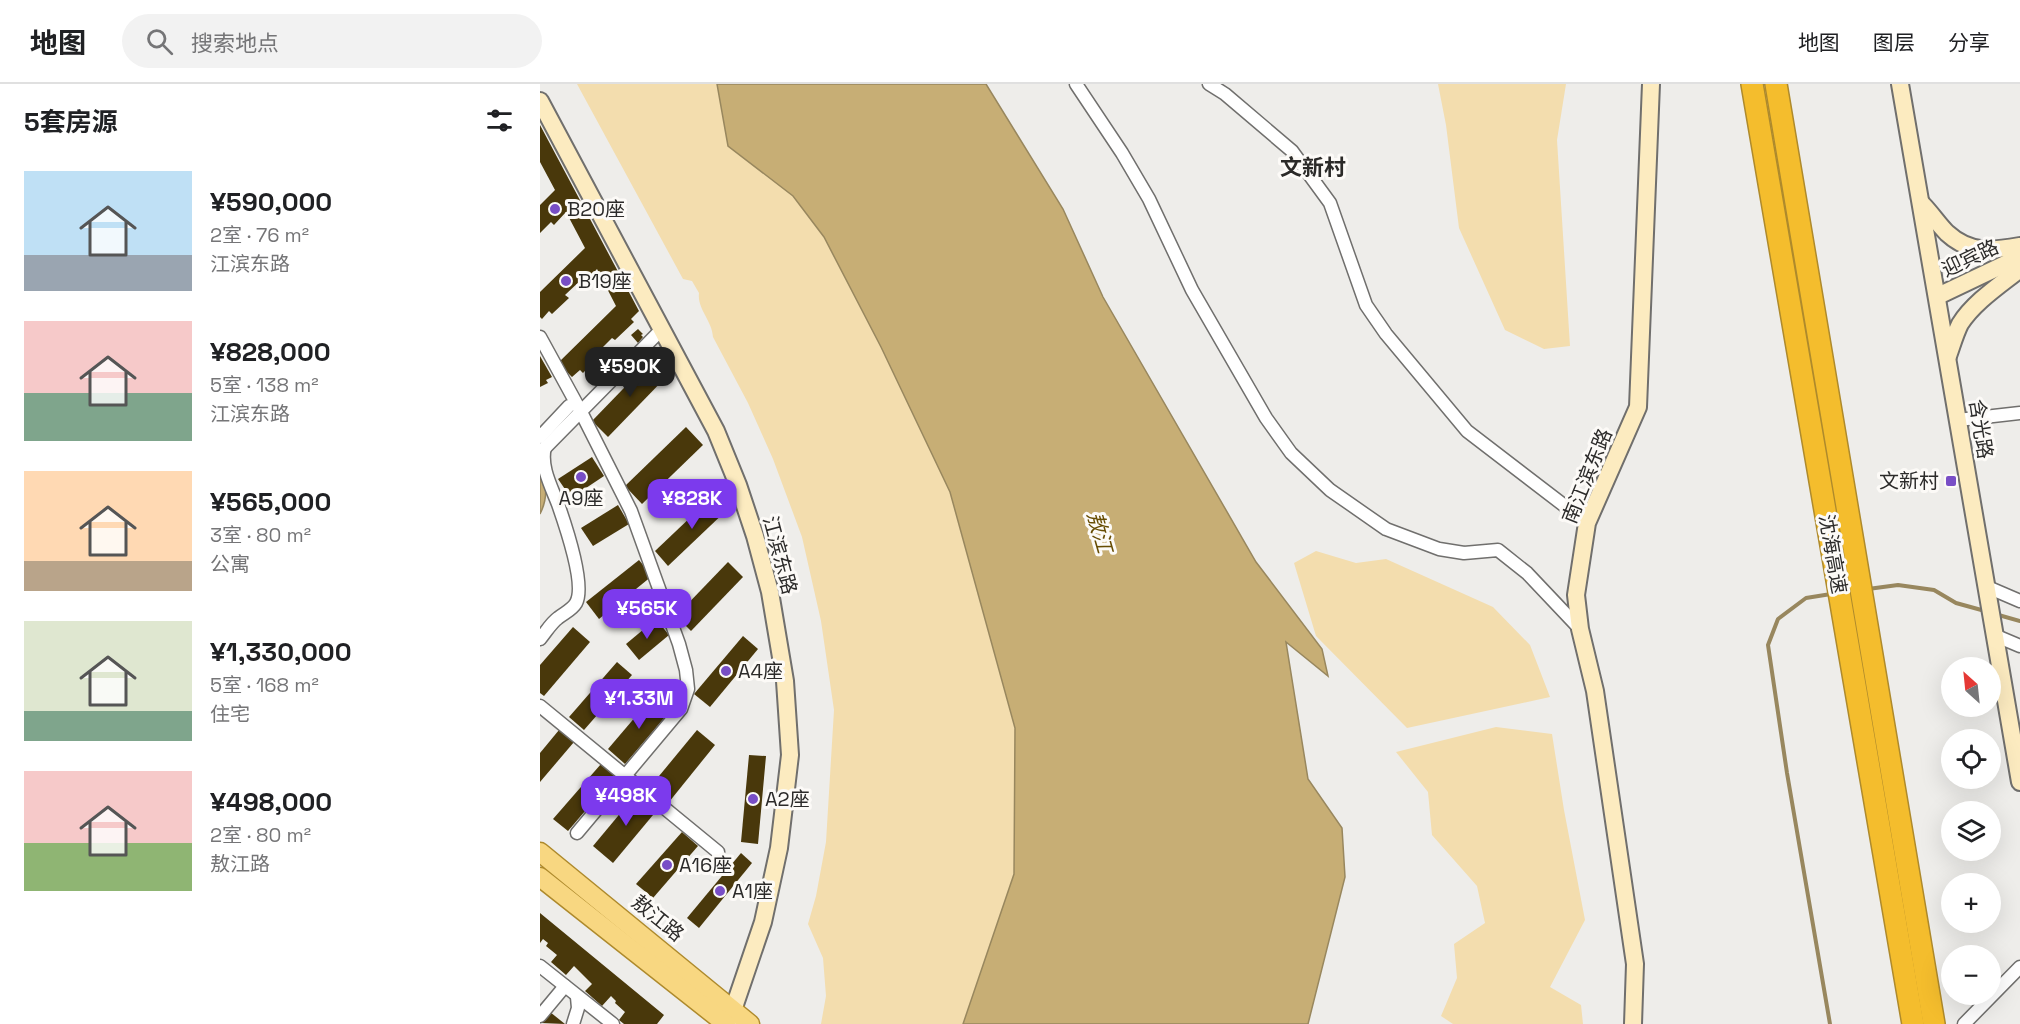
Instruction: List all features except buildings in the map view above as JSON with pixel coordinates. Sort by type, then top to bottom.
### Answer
[{"type":"highway","name":"沈海高速","points":[[1752,84],[1913,1024]]},
{"type":"highway","name":"沈海高速","points":[[1776,84],[1934,1024]]},
{"type":"main road","name":"南江滨东路","points":[[1633,1024],[1635,964],[1595,691],[1580,629],[1576,595],[1587,523],[1638,407],[1651,84]]},
{"type":"main road","name":"含光路","points":[[1900,84],[2020,782]]},
{"type":"main road","name":"江滨东路","points":[[540,101],[717,431],[755,536],[770,592],[785,681],[790,756],[779,848],[763,922],[737,1021]]},
{"type":"main road","points":[[1922,204],[1947,233],[1970,247],[1992,251],[2020,246]]},
{"type":"main road","name":"迎宾路","points":[[1938,296],[2020,257]]},
{"type":"main road","points":[[1948,357],[1964,319],[2020,269]]},
{"type":"main road","name":"敖江路","points":[[540,852],[737,1021]]},
{"type":"main road","points":[[540,877],[737,1021]]},
{"type":"street","points":[[1076,84],[1122,153],[1149,199],[1192,290],[1266,418],[1291,453],[1330,490],[1386,529],[1439,549],[1464,553],[1498,550],[1527,573],[1580,629]]},
{"type":"street","points":[[1209,84],[1225,94],[1292,151],[1330,203],[1366,305],[1386,334],[1467,431],[1587,523]]},
{"type":"street","points":[[540,639],[556,619],[577,602],[579,582],[577,564],[542,463],[542,446],[575,406],[662,328]]},
{"type":"street","points":[[540,337],[631,511],[679,644],[688,689],[681,709],[577,833]]},
{"type":"street","points":[[552,375],[575,406]]},
{"type":"street","points":[[1958,420],[2020,413]]},
{"type":"street","points":[[1986,591],[2020,601]]},
{"type":"street","points":[[1994,632],[2020,646]]},
{"type":"street","points":[[540,706],[718,852]]},
{"type":"street","points":[[540,966],[613,1024]]},
{"type":"street","points":[[1964,1024],[2020,967]]},
{"type":"street","points":[[540,1016],[565,986]]},
{"type":"street","points":[[573,1024],[578,1008],[578,997]]},
{"type":"shaded area","points":[[577,84],[717,84],[728,146],[793,196],[824,237],[881,347],[950,492],[1015,729],[1014,874],[963,1024],[821,1024],[826,996],[823,958],[808,924],[816,896],[826,842],[834,710],[821,621],[802,537],[773,459],[748,403],[713,337],[700,304],[699,293],[692,281],[683,279]]},
{"type":"shaded area","points":[[1438,84],[1566,84],[1557,140],[1570,346],[1544,349],[1505,330],[1459,228],[1446,125]]},
{"type":"shaded area","points":[[1316,551],[1356,563],[1386,559],[1493,607],[1530,645],[1550,697],[1407,728],[1316,636],[1294,563]]},
{"type":"shaded area","points":[[1496,727],[1552,734],[1585,920],[1550,987],[1581,1005],[1583,1024],[1453,1024],[1441,1016],[1457,978],[1454,944],[1485,923],[1477,886],[1432,835],[1428,792],[1396,752]]},
{"type":"water","name":"敖江","points":[[717,84],[986,84],[1063,209],[1103,297],[1256,562],[1322,649],[1328,676],[1286,642],[1308,779],[1342,828],[1345,877],[1308,1024],[963,1024],[1014,874],[1015,728],[950,492],[881,347],[824,237],[793,196],[728,146]]},
{"type":"water","points":[[540,465],[546,490],[540,514]]},
{"type":"waterway","points":[[1868,589],[1898,585],[1934,590],[1956,603],[1985,611]]},
{"type":"waterway","points":[[1830,1024],[1787,773],[1768,645],[1778,619],[1806,598],[1831,594]]},
{"type":"waterway","points":[[1995,614],[2020,621]]},
{"type":"place","name":"B20座","points":[[555,209]]},
{"type":"place","name":"B19座","points":[[566,281]]},
{"type":"place","name":"A9座","points":[[581,477]]},
{"type":"place","name":"文新村","points":[[1951,481]]},
{"type":"place","name":"A4座","points":[[726,671]]},
{"type":"place","name":"A2座","points":[[753,799]]},
{"type":"place","name":"A16座","points":[[667,865]]},
{"type":"place","name":"A1座","points":[[720,891]]},
{"type":"district","name":"文新村","points":[[1313,167]]}]
